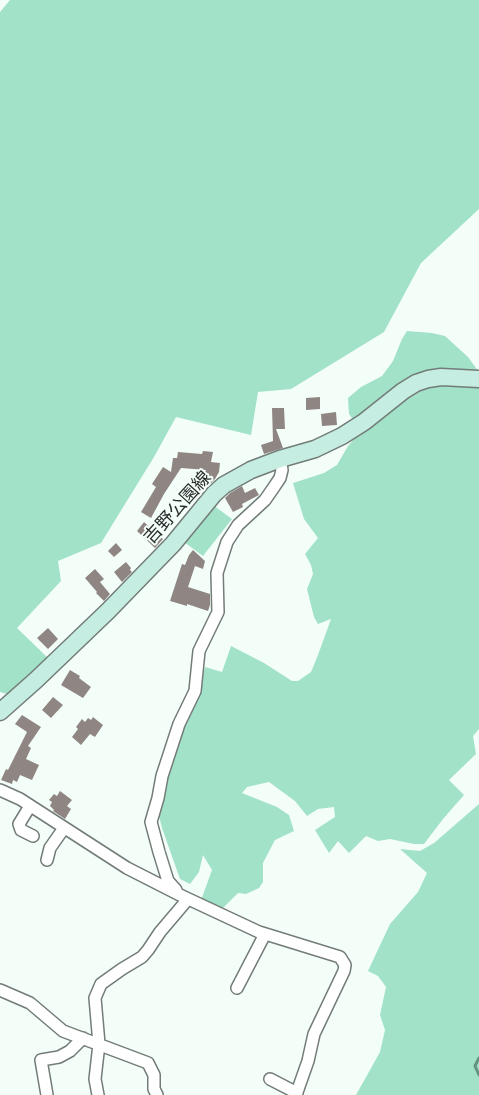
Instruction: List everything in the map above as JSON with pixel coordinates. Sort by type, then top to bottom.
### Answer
[{"type":"main road","name":"吉野公園線","points":[[0,712],[108,611],[174,544],[214,494],[236,478],[251,470],[315,448],[342,436],[416,383],[441,377],[479,379]]},
{"type":"street","points":[[185,898],[168,881],[158,852],[151,822],[162,776],[176,732],[195,691],[199,651],[218,612],[217,573],[227,542],[238,525],[264,500],[280,478],[282,470],[280,459]]},
{"type":"street","points":[[0,790],[30,806],[127,868],[185,898],[265,934],[340,957],[346,965],[314,1034],[308,1061],[296,1094],[270,1079]]},
{"type":"street","points":[[30,806],[19,824],[21,830],[33,836]]},
{"type":"street","points":[[47,860],[50,848],[64,828]]},
{"type":"street","points":[[98,1095],[95,1079],[99,1044],[95,998],[101,984],[142,957],[185,898]]},
{"type":"street","points":[[237,988],[265,934]]},
{"type":"street","points":[[0,990],[30,1003],[63,1031],[148,1064],[154,1075],[154,1089],[157,1095]]},
{"type":"street","points":[[47,1095],[41,1060],[59,1058],[70,1051],[83,1038]]},
{"type":"green space","points":[[10,0],[479,0],[479,209],[421,263],[384,332],[291,389],[258,392],[251,435],[176,417],[154,457],[101,543],[58,561],[61,581],[17,628],[49,659],[10,695],[0,692],[0,12]]},
{"type":"green space","points":[[407,331],[445,336],[468,357],[479,372],[479,729],[473,736],[476,754],[449,780],[464,795],[424,844],[390,839],[378,841],[366,836],[349,853],[338,841],[329,853],[315,830],[335,817],[334,807],[318,809],[307,816],[295,801],[269,782],[247,787],[242,793],[277,807],[289,815],[294,831],[275,840],[263,863],[263,882],[259,888],[246,894],[238,893],[220,911],[200,903],[212,870],[203,855],[199,872],[190,884],[180,879],[158,812],[165,793],[167,764],[202,680],[205,667],[222,672],[231,646],[264,663],[292,681],[298,681],[311,672],[331,619],[318,624],[314,617],[307,589],[313,574],[305,554],[318,538],[304,519],[293,483],[324,473],[337,465],[348,446],[361,431],[349,414],[348,398],[361,387],[382,376],[393,361]]},
{"type":"green space","points":[[213,505],[232,519],[203,556],[184,542]]},
{"type":"green space","points":[[479,804],[479,1095],[356,1095],[380,1052],[385,1030],[380,1015],[386,987],[378,976],[368,971],[390,924],[418,892],[427,873],[400,849],[420,851],[434,843]]},
{"type":"building","points":[[320,397],[320,409],[306,410],[306,398]]},
{"type":"building","points":[[272,408],[284,408],[285,429],[276,429],[283,448],[264,454],[261,445],[273,441]]},
{"type":"building","points":[[336,412],[337,425],[322,426],[321,414]]},
{"type":"building","points":[[203,451],[213,452],[211,462],[220,463],[219,472],[210,484],[201,479],[206,470],[181,468],[151,518],[141,512],[156,487],[152,484],[163,467],[171,472],[173,458],[177,458],[178,452],[202,454]]},
{"type":"building","points":[[242,486],[245,493],[255,488],[259,495],[242,504],[243,507],[233,512],[225,498]]},
{"type":"building","points":[[144,522],[163,539],[155,548],[137,531]]},
{"type":"building","points":[[116,543],[122,550],[114,557],[108,551]]},
{"type":"building","points":[[193,550],[205,561],[203,569],[195,566],[188,587],[210,594],[208,611],[170,601],[182,564],[185,565]]},
{"type":"building","points":[[126,562],[132,572],[122,582],[114,572]]},
{"type":"building","points":[[95,569],[104,579],[100,582],[110,594],[104,601],[85,578]]},
{"type":"building","points":[[48,628],[58,639],[48,649],[37,638]]},
{"type":"building","points":[[70,670],[80,676],[79,678],[91,687],[83,698],[61,685]]},
{"type":"building","points":[[53,697],[63,705],[51,718],[42,710]]},
{"type":"building","points":[[22,715],[41,727],[28,746],[31,748],[26,759],[39,765],[32,780],[20,775],[17,782],[13,780],[12,784],[1,780],[27,732],[15,724]]},
{"type":"building","points":[[93,717],[103,725],[95,737],[90,734],[81,745],[72,737],[78,729],[76,727],[82,719],[85,722],[88,718],[91,720]]},
{"type":"building","points":[[60,791],[72,800],[67,806],[71,809],[65,819],[53,811],[50,806],[52,802],[49,800],[54,794],[57,796]]},
{"type":"waterway","points":[[479,1058],[475,1066],[479,1075]]}]
